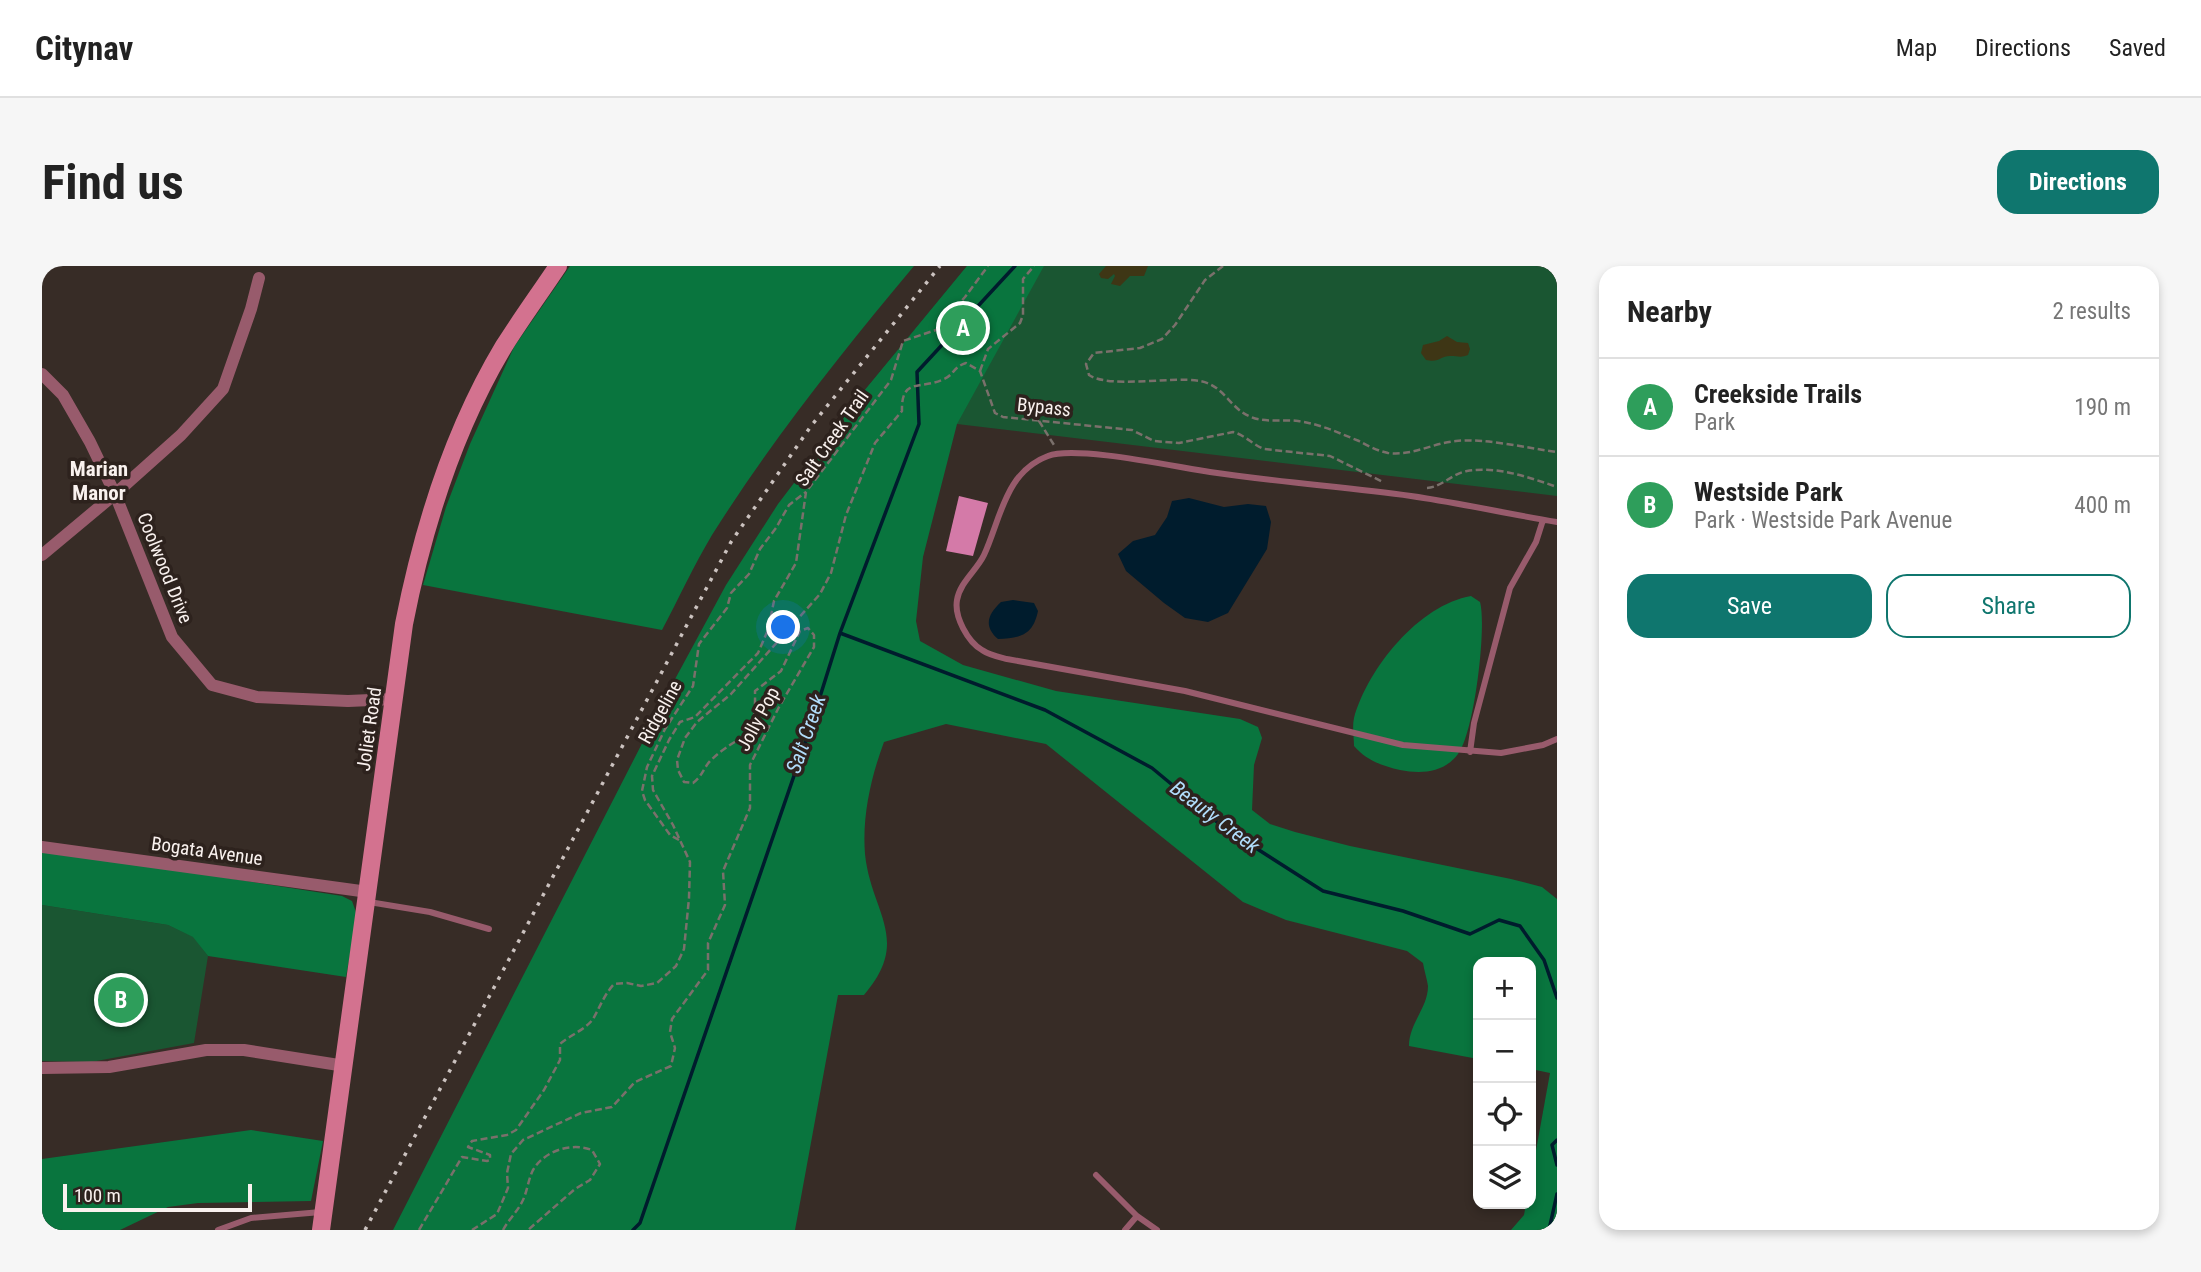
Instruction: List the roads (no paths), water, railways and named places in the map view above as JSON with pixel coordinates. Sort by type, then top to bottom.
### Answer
[{"type":"main road","name":"Joliet Road","points":[[322,1221],[394,699],[415,568],[453,450],[503,348],[558,266]]},
{"type":"street","points":[[42,555],[116,494],[181,435],[223,389],[259,278]]},
{"type":"street","name":"Coolwood Drive","points":[[42,374],[63,395],[78,419],[116,494],[172,637],[212,685],[257,697],[348,701],[394,699]]},
{"type":"street","name":"Bogata Avenue","points":[[42,847],[367,897]]},
{"type":"street","points":[[42,1068],[110,1067],[206,1050],[244,1050],[345,1066]]},
{"type":"lane","points":[[1557,522],[1412,496],[1283,483],[1061,452],[1046,456],[1028,467],[1011,484],[983,557],[963,585],[957,600],[958,616],[966,632],[981,650],[1007,659],[1197,693],[1403,745],[1501,753],[1543,745],[1557,739]]},
{"type":"lane","points":[[1470,752],[1474,723],[1510,588],[1536,542],[1544,520]]},
{"type":"lane","points":[[367,897],[489,929]]},
{"type":"lane","points":[[1096,1175],[1137,1216],[1157,1230]]},
{"type":"lane","points":[[1125,1230],[1137,1216]]},
{"type":"lane","points":[[218,1230],[251,1218],[322,1221]]},
{"type":"water","points":[[1189,498],[1224,507],[1248,504],[1266,506],[1271,522],[1267,549],[1228,613],[1208,622],[1185,618],[1164,603],[1126,571],[1118,554],[1133,541],[1155,535],[1167,517],[1172,501]]},
{"type":"water","points":[[1013,600],[1034,603],[1038,611],[1036,619],[1025,634],[998,639],[990,629],[990,616],[1001,602]]},
{"type":"waterway","name":"Salt Creek","points":[[633,1230],[640,1223],[807,738],[840,633],[919,424],[917,372],[1015,266]]},
{"type":"waterway","name":"Beauty Creek","points":[[840,633],[1045,710],[1152,768],[1223,827],[1323,891],[1403,911],[1470,934],[1499,920],[1520,926],[1544,960],[1557,998]]},
{"type":"waterway","name":"Beauty Creek","points":[[1557,1140],[1552,1145],[1557,1165]]},
{"type":"waterway","name":"Beauty Creek","points":[[1549,1230],[1557,1194]]},
{"type":"railway","points":[[365,1230],[731,542],[811,426],[940,266]]},
{"type":"place","name":"Creekside Trails","points":[[963,328]]},
{"type":"place","name":"Westside Park","points":[[121,1000]]},
{"type":"district","name":"Marian Manor","points":[[99,481]]}]
